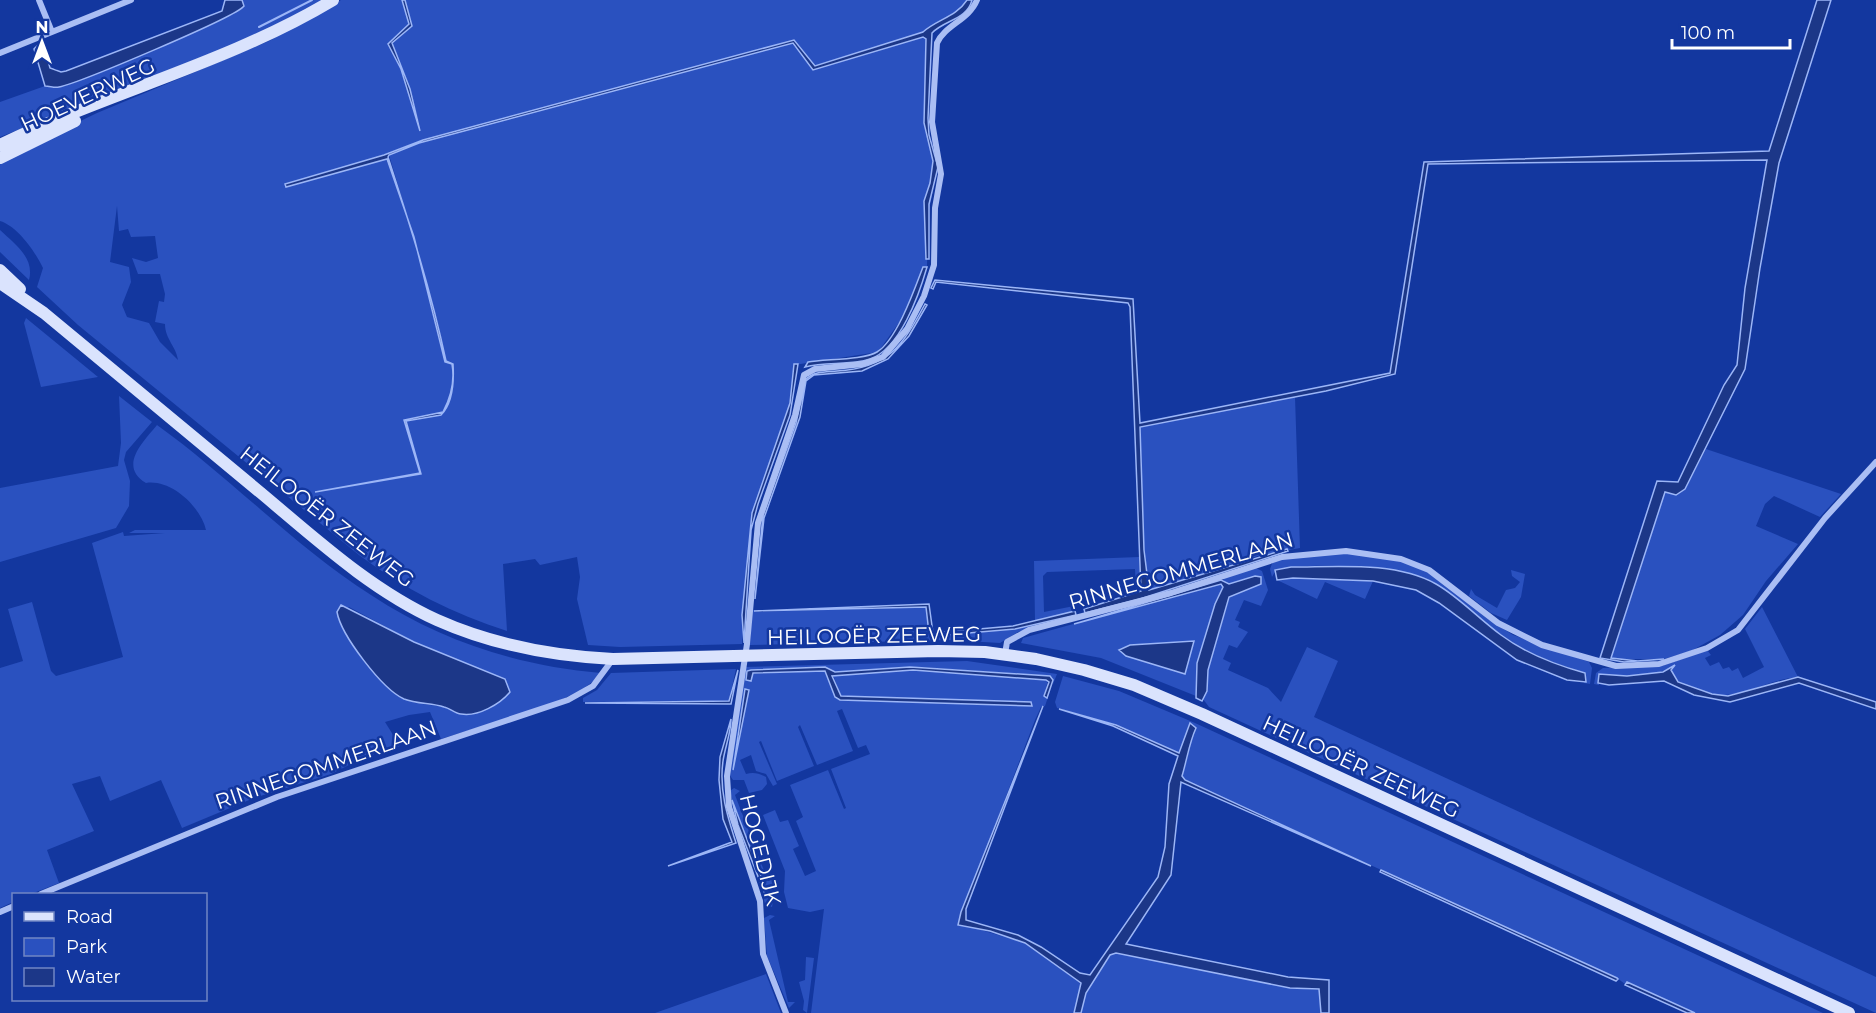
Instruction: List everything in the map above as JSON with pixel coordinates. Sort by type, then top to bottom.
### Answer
[{"type":"street","points":[[39,0],[52,32]]},
{"type":"street","points":[[0,53],[131,0]]},
{"type":"street","name":"HOEVERWEG","points":[[0,145],[42,125],[262,39],[333,0]]},
{"type":"street","name":"HOGEDIJK","points":[[786,1013],[763,954],[758,893],[733,822],[727,795],[727,768],[745,657],[758,523],[795,415],[802,378],[815,369],[863,364],[883,357],[907,329],[924,296],[934,265],[935,208],[941,174],[932,122],[937,44],[943,33],[967,16],[977,0]]},
{"type":"street","name":"HOEVERWEG","points":[[0,158],[63,126],[193,67]]},
{"type":"street","name":"HEILOOËR ZEEWEG","points":[[0,270],[44,313],[327,547],[387,592],[438,620],[499,641],[567,657],[613,660],[938,651],[1004,655],[1084,670],[1162,697],[1849,1013]]},
{"type":"street","name":"HEILOOËR ZEEWEG","points":[[0,283],[44,313]]},
{"type":"street","name":"RINNEGOMMERLAAN","points":[[1004,655],[1007,642],[1029,630],[1120,607],[1282,557],[1346,551],[1401,559],[1429,570],[1498,623],[1542,645],[1616,666],[1659,664],[1707,648],[1738,630],[1830,511],[1876,462]]},
{"type":"street","name":"RINNEGOMMERLAAN","points":[[43,893],[277,797],[568,700],[593,686],[613,660]]},
{"type":"green space","points":[[242,0],[324,0],[280,26],[0,137],[0,102],[45,86],[53,88],[242,9]]},
{"type":"green space","points":[[341,0],[402,0],[409,24],[388,44],[401,69],[421,131],[410,89],[392,43],[412,26],[405,0],[972,0],[964,10],[930,35],[928,133],[937,169],[928,216],[927,267],[923,267],[908,310],[878,352],[794,365],[790,403],[753,518],[742,644],[620,647],[588,645],[577,599],[580,577],[577,557],[540,565],[535,559],[503,564],[507,631],[468,617],[430,599],[394,579],[359,555],[78,325],[37,287],[43,268],[40,261],[13,228],[0,221],[0,160],[97,113],[269,41]],"holes":[[[630,85],[419,143],[389,155],[403,202],[386,159],[287,187],[285,184],[384,155],[423,140]],[[117,206],[119,231],[128,229],[131,237],[155,236],[158,258],[146,262],[132,258],[138,274],[160,274],[165,294],[164,302],[159,301],[155,322],[165,324],[178,360],[160,342],[149,323],[127,317],[122,305],[131,282],[129,267],[110,262]]]},
{"type":"green space","points":[[0,230],[26,258],[30,272],[29,280],[0,252]]},
{"type":"green space","points":[[26,318],[98,377],[41,387],[24,323]]},
{"type":"green space","points":[[119,396],[152,422],[126,452],[124,460],[130,481],[129,506],[116,528],[0,562],[0,488],[118,466],[121,443]]},
{"type":"green space","points":[[1295,397],[1300,548],[1261,555],[1149,590],[1146,583],[1144,550],[1140,427]]},
{"type":"green space","points":[[157,425],[343,576],[425,626],[481,649],[510,657],[570,670],[601,673],[590,684],[551,704],[441,739],[430,712],[385,722],[400,746],[365,757],[331,774],[254,798],[182,828],[161,780],[110,801],[100,776],[72,784],[94,831],[47,850],[59,883],[34,893],[12,893],[12,902],[0,908],[0,668],[23,661],[8,609],[32,602],[51,671],[56,676],[123,657],[92,543],[123,532],[124,536],[165,533],[129,533],[135,530],[206,530],[198,512],[184,496],[165,485],[146,483],[138,476],[133,462],[140,446]],"holes":[[[349,607],[414,642],[504,679],[510,692],[503,700],[465,715],[444,707],[415,703],[394,693],[358,651],[338,618]]]},
{"type":"green space","points":[[1706,449],[1841,494],[1820,517],[1774,496],[1765,504],[1756,526],[1798,544],[1766,581],[1743,615],[1720,635],[1691,651],[1664,659],[1611,659],[1665,492],[1676,495],[1685,489]]},
{"type":"green space","points":[[1350,553],[1395,559],[1431,573],[1488,619],[1513,635],[1589,662],[1592,668],[1590,684],[1584,683],[1585,673],[1521,648],[1494,630],[1445,590],[1422,579],[1403,573],[1334,566],[1292,567],[1276,570],[1272,577],[1270,569],[1273,561]]},
{"type":"green space","points":[[1139,557],[1141,591],[1130,596],[1130,592],[1136,589],[1135,569],[1047,572],[1043,576],[1044,612],[1074,606],[1075,611],[1035,621],[1034,561]]},
{"type":"green space","points":[[1256,568],[1262,571],[1268,590],[1261,606],[1244,600],[1235,620],[1240,622],[1238,627],[1248,632],[1237,648],[1229,645],[1223,659],[1231,663],[1228,670],[1268,688],[1281,702],[1307,647],[1338,661],[1314,717],[1876,977],[1876,1013],[1209,707],[1203,699],[1207,690],[1208,670],[1230,596],[1261,584],[1259,576],[1229,584],[1225,583],[1223,578]]},
{"type":"green space","points":[[1511,570],[1525,574],[1521,597],[1507,620],[1491,613],[1469,596],[1471,589],[1475,595],[1497,608],[1506,590],[1515,588],[1520,582],[1512,576]]},
{"type":"green space","points":[[1293,578],[1373,581],[1365,599],[1325,582],[1317,599],[1277,580]]},
{"type":"green space","points":[[1220,583],[1223,587],[1215,604],[1197,663],[1196,696],[1101,658],[1021,643],[1023,638]],"holes":[[[1194,642],[1185,674],[1126,656],[1120,648]]]},
{"type":"green space","points":[[926,607],[929,633],[933,636],[1015,629],[1076,615],[1018,632],[1000,643],[948,640],[750,645],[752,610],[756,610],[755,612]]},
{"type":"green space","points":[[1762,607],[1798,677],[1740,693],[1712,695],[1696,691],[1678,682],[1671,670],[1675,665],[1648,675],[1618,677],[1599,675],[1599,685],[1594,684],[1596,673],[1603,668],[1662,666],[1707,650],[1711,655],[1705,658],[1710,666],[1719,662],[1723,669],[1729,667],[1732,671],[1738,668],[1743,678],[1764,667],[1745,629]]},
{"type":"green space","points":[[967,661],[1057,674],[1053,684],[1053,678],[1050,676],[922,667],[835,672],[828,668],[751,670],[752,674],[825,671],[837,699],[840,700],[1033,704],[841,696],[833,675],[913,670],[1048,680],[1044,696],[1048,697],[1045,706],[1041,707],[1035,720],[958,923],[1025,943],[1082,983],[1074,1013],[811,1013],[824,909],[810,912],[788,908],[784,892],[785,871],[763,815],[775,810],[780,822],[788,820],[799,846],[793,849],[805,876],[816,871],[796,821],[803,817],[790,785],[828,770],[844,809],[846,808],[831,769],[870,754],[866,745],[858,748],[842,709],[837,711],[853,751],[817,765],[800,725],[798,727],[814,766],[777,781],[761,741],[759,742],[777,784],[773,786],[766,774],[756,771],[751,755],[740,760],[746,774],[754,773],[766,777],[767,784],[762,790],[749,793],[744,780],[733,780],[729,774],[745,667]],"holes":[[[745,689],[749,690],[733,769]]]},
{"type":"green space","points":[[736,669],[729,701],[583,702],[583,698],[597,690],[611,673]]},
{"type":"green space","points":[[1063,676],[1119,691],[1195,723],[1823,1013],[1695,1013],[1625,984],[1617,978],[1185,780],[1182,777],[1196,728],[1179,753],[1116,725],[1057,708],[1055,702]]},
{"type":"green space","points":[[734,788],[740,791],[735,795],[768,881],[774,879],[776,884],[772,907],[765,904],[763,895],[765,897],[732,800],[730,791]]},
{"type":"green space","points":[[770,915],[775,916],[769,920],[788,1002],[795,1002],[789,1008],[767,956],[764,918]]},
{"type":"green space","points":[[1116,953],[1290,988],[1319,990],[1321,1013],[1081,1013],[1086,993],[1110,955]]},
{"type":"green space","points":[[806,957],[814,958],[807,1013],[803,1010],[804,1001],[799,982],[805,980]]},
{"type":"green space","points":[[766,974],[781,1013],[655,1013]]},
{"type":"water","points":[[225,0],[242,0],[244,6],[215,23],[95,74],[59,87],[45,86],[34,49],[38,45],[44,46],[50,68],[61,72],[66,71],[222,11]]},
{"type":"water","points":[[402,0],[405,0],[412,26],[392,43],[410,89],[420,131],[401,69],[388,44],[409,24]]},
{"type":"water","points":[[967,0],[972,0],[965,12],[932,33],[928,118],[929,135],[938,167],[929,204],[929,259],[926,259],[924,201],[930,183],[933,161],[924,123],[926,39],[923,37],[813,70],[793,43],[419,143],[388,157],[407,218],[387,159],[286,187],[285,184],[384,155],[423,140],[794,40],[815,66],[923,32],[958,10]]},
{"type":"water","points":[[1817,0],[1831,0],[1779,163],[1745,369],[1685,489],[1676,495],[1665,492],[1611,658],[1638,661],[1624,662],[1600,658],[1657,481],[1678,482],[1724,385],[1737,365],[1745,288],[1767,160],[1428,164],[1395,374],[1326,391],[1140,427],[1144,550],[1149,590],[1287,549],[1288,551],[1140,599],[1085,613],[1084,609],[1141,591],[1130,307],[1128,303],[936,282],[933,289],[931,288],[935,280],[1133,299],[1140,423],[1390,373],[1424,162],[1769,151]]},
{"type":"water","points":[[418,251],[446,361],[453,364],[453,377],[452,364],[445,362]]},
{"type":"water","points":[[923,267],[927,267],[907,320],[881,353],[862,361],[805,367],[808,362],[854,358],[877,352],[892,337]]},
{"type":"water","points":[[925,304],[927,305],[909,336],[888,359],[862,371],[814,375],[806,381],[800,417],[764,518],[755,599],[763,515],[796,423],[806,379],[816,373],[854,369],[881,360],[892,353],[909,332]]},
{"type":"water","points":[[794,364],[798,364],[790,415],[751,530],[744,643],[742,615],[752,513],[790,403]]},
{"type":"water","points":[[453,383],[448,404],[445,410],[441,415],[406,421],[421,474],[315,492],[420,473],[404,420],[443,412]]},
{"type":"water","points":[[1291,567],[1365,567],[1403,572],[1420,577],[1444,589],[1493,629],[1530,653],[1585,673],[1586,682],[1567,680],[1517,660],[1439,603],[1416,590],[1373,581],[1293,578],[1277,580],[1275,570]]},
{"type":"water","points":[[1255,576],[1261,577],[1261,584],[1229,597],[1208,670],[1207,691],[1202,701],[1196,698],[1197,663],[1215,604],[1223,587],[1221,584],[1074,624],[1221,580],[1229,584]]},
{"type":"water","points":[[929,604],[933,633],[1013,626],[1075,611],[1076,615],[1015,629],[933,636],[929,633],[926,607],[754,611]]},
{"type":"water","points":[[341,605],[414,642],[505,679],[510,692],[488,709],[474,714],[459,714],[439,706],[404,699],[374,673],[354,647],[340,622],[337,612]]},
{"type":"water","points":[[1194,641],[1185,674],[1126,656],[1119,650],[1130,645]]},
{"type":"water","points":[[1675,665],[1671,670],[1678,682],[1712,694],[1728,696],[1798,677],[1876,702],[1876,709],[1799,683],[1730,702],[1694,695],[1664,681],[1609,685],[1598,683],[1599,674],[1627,676],[1663,672]]},
{"type":"water","points":[[825,667],[835,672],[910,667],[1050,676],[1053,680],[1047,698],[1044,696],[1049,682],[1046,680],[913,670],[832,676],[841,696],[1031,702],[1032,706],[840,700],[835,697],[825,671],[753,673],[751,681],[746,680],[747,671],[751,670]]},
{"type":"water","points":[[738,670],[731,704],[585,703],[729,701]]},
{"type":"water","points":[[745,689],[749,690],[733,770]]},
{"type":"water","points":[[1043,706],[966,909],[966,920],[1018,935],[1080,973],[1090,975],[1158,877],[1165,847],[1169,784],[1178,756],[1113,726],[1059,709],[1116,725],[1179,753],[1190,723],[1196,728],[1182,776],[1185,780],[1371,866],[1181,782],[1171,875],[1126,944],[1288,977],[1329,980],[1329,1013],[1321,1013],[1319,989],[1290,988],[1116,953],[1110,955],[1086,993],[1081,1013],[1074,1013],[1081,983],[1025,943],[990,931],[958,925],[961,912]]},
{"type":"water","points":[[731,719],[723,761],[722,782],[727,812],[736,843],[668,866],[732,842],[723,819],[719,780],[720,757]]},
{"type":"water","points":[[732,800],[764,884],[766,897],[738,825]]},
{"type":"water","points":[[1381,870],[1618,979],[1616,981],[1380,872]]},
{"type":"water","points":[[1627,982],[1695,1013],[1687,1013],[1625,985]]},
{"type":"waterway","points":[[259,27],[312,0]]}]
